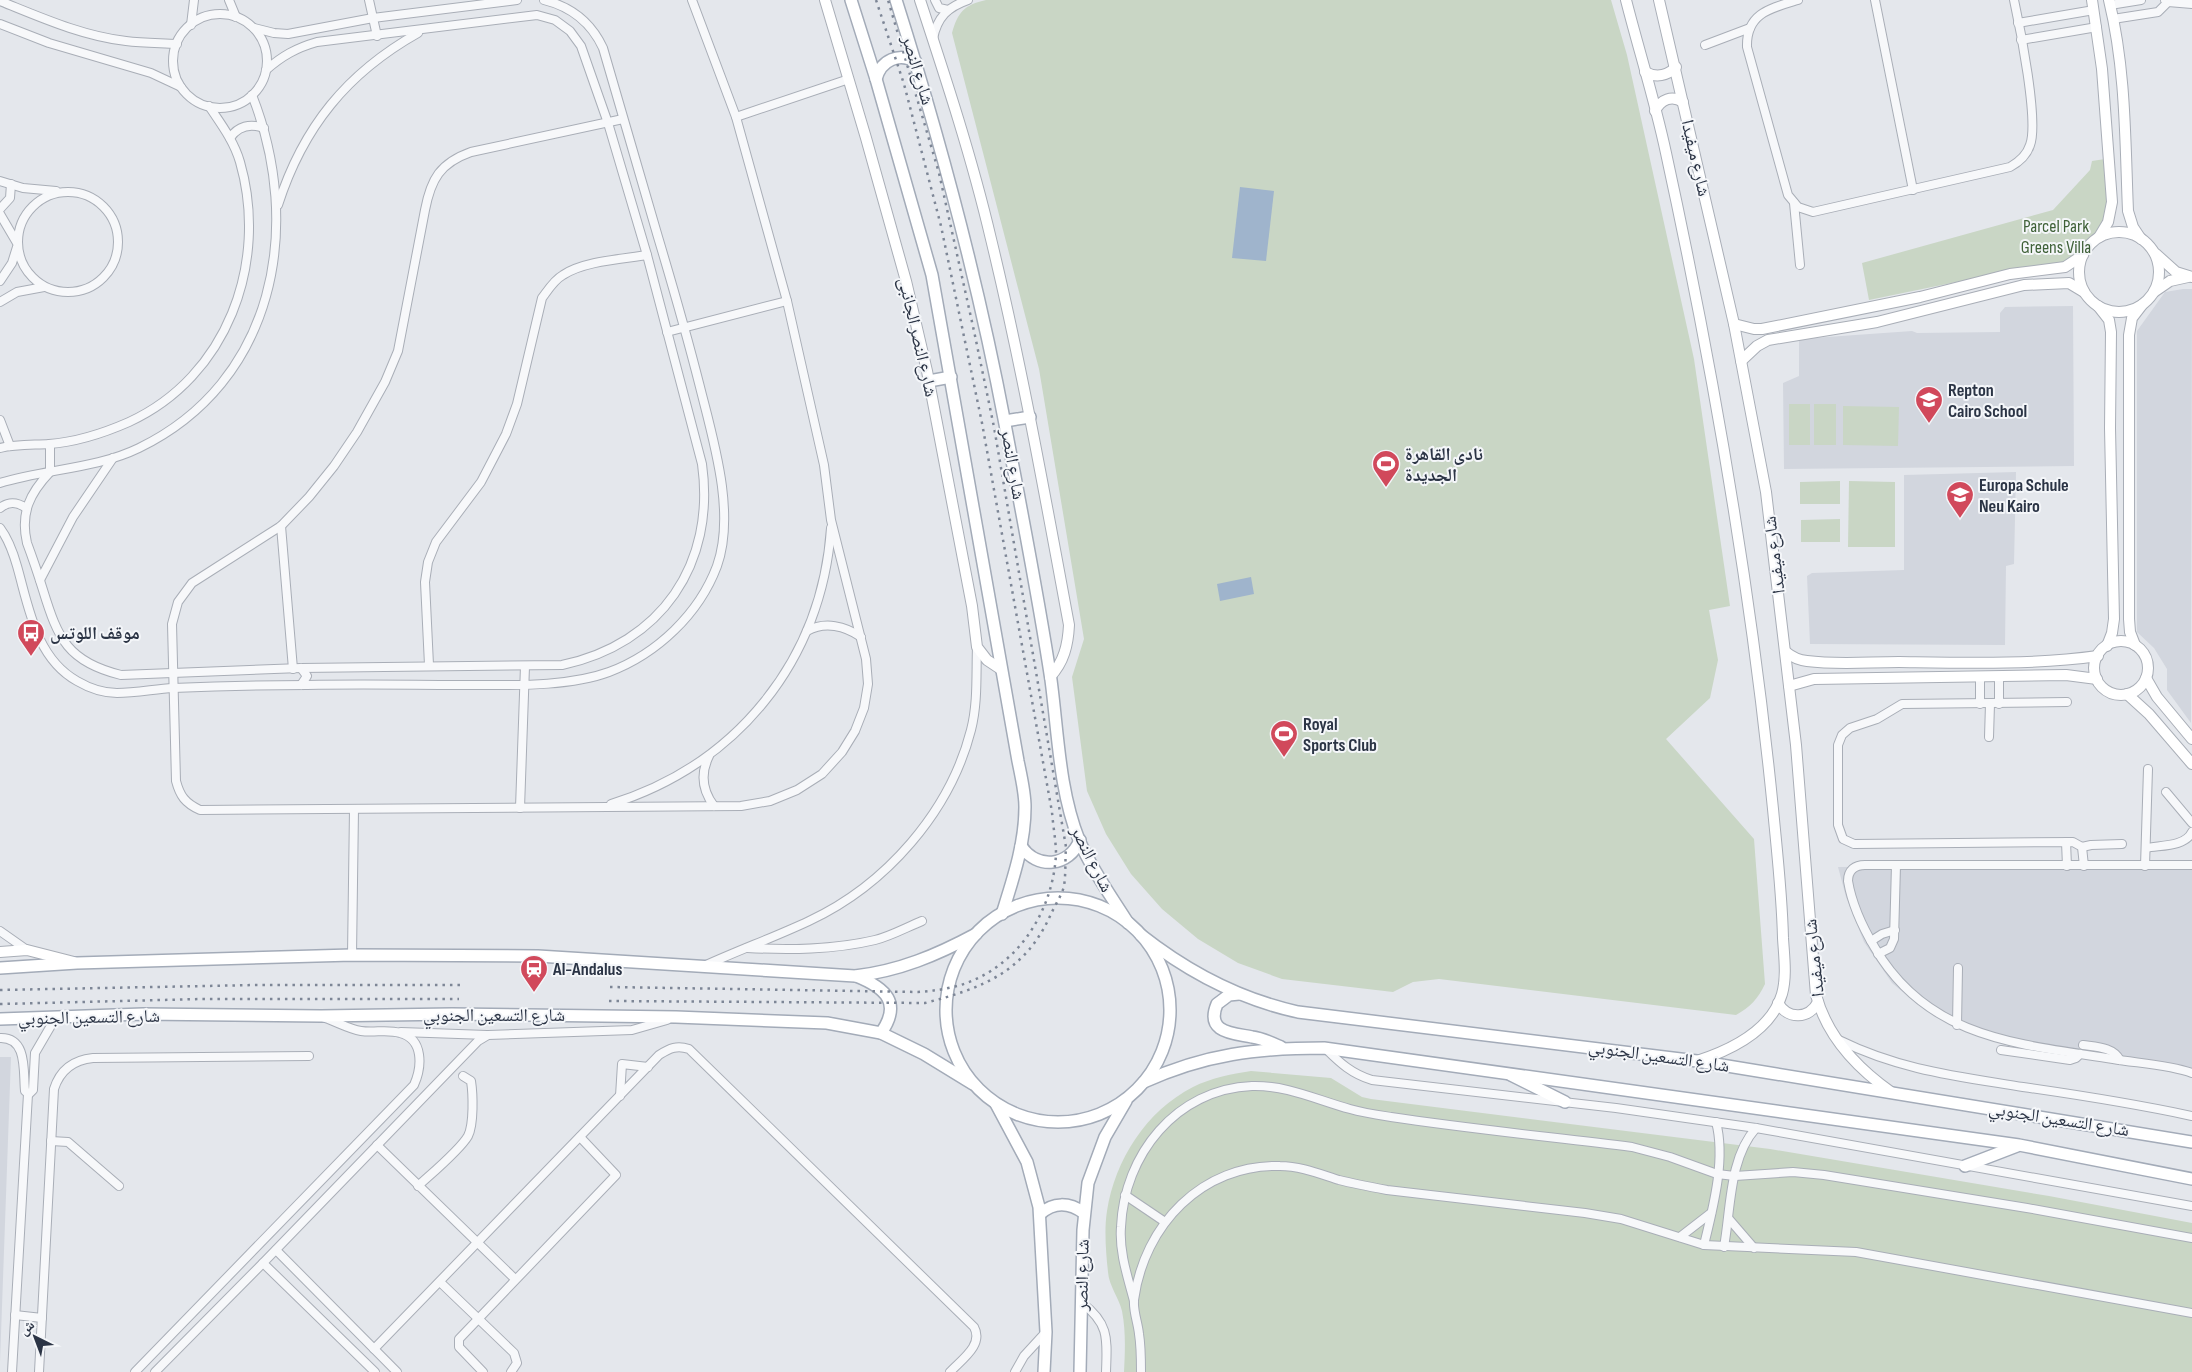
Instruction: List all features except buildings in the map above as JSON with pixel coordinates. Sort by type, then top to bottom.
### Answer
[{"type":"main road","points":[[851,0],[876,79],[932,275],[1025,805],[1021,846],[1002,914]]},
{"type":"main road","name":"شارع النصر","points":[[896,0],[937,136],[971,268],[1005,421],[1050,677],[1067,798],[1080,840],[1089,860],[1128,923]]},
{"type":"main road","points":[[876,79],[883,65],[891,59],[902,57],[916,62]]},
{"type":"main road","points":[[929,381],[951,377]]},
{"type":"main road","points":[[1005,421],[1030,417]]},
{"type":"main road","points":[[1021,846],[1034,859],[1052,863],[1069,856],[1080,840]]},
{"type":"main road","points":[[0,968],[77,963],[352,955],[538,956],[854,976],[892,970],[926,959],[976,934],[1002,914],[1020,905],[1038,900],[1057,898],[1082,901],[1107,909],[1128,923],[1153,950],[1162,968],[1170,1000],[1170,1017],[1166,1040],[1157,1062],[1144,1082],[1128,1097],[1110,1109],[1085,1119],[1059,1122],[1037,1120],[1023,1116],[996,1104],[973,1084],[959,1064],[950,1041],[946,1006],[948,987],[954,968],[976,934]]},
{"type":"main road","name":"شارع التسعين الجنوبي","points":[[1141,935],[1178,962],[1239,994],[1298,1012],[1697,1061],[2192,1142]]},
{"type":"main road","points":[[854,976],[877,986],[889,999],[890,1016],[881,1033]]},
{"type":"main road","points":[[1239,994],[1224,997],[1218,1004],[1215,1018],[1219,1027],[1227,1033],[1258,1038],[1285,1048]]},
{"type":"main road","name":"شارع التسعين الجنوبي","points":[[0,1019],[143,1014],[321,1016],[452,1014],[676,1017],[827,1023],[881,1033],[924,1054],[973,1084]]},
{"type":"main road","name":"شارع التسعين الجنوبي","points":[[1144,1082],[1205,1059],[1238,1052],[1285,1048],[1324,1048],[1503,1071],[2019,1145],[2192,1179]]},
{"type":"main road","points":[[1503,1071],[1565,1102]]},
{"type":"main road","name":"شارع النصر","points":[[1080,1372],[1084,1213],[1088,1183],[1105,1137],[1128,1097]]},
{"type":"main road","name":"شارع النصر","points":[[996,1104],[1027,1162],[1034,1183],[1040,1214],[1046,1332],[1044,1372]]},
{"type":"main road","points":[[1965,1166],[2019,1145]]},
{"type":"main road","points":[[1040,1214],[1050,1207],[1061,1204],[1073,1206],[1084,1213]]},
{"type":"street","points":[[191,25],[194,0]]},
{"type":"street","points":[[230,0],[236,17]]},
{"type":"street","points":[[369,0],[377,36]]},
{"type":"street","points":[[181,87],[175,73],[174,59],[177,44],[191,25],[201,18],[212,15],[236,17],[254,28],[288,34],[373,18],[517,0]]},
{"type":"street","points":[[0,528],[11,547],[37,636],[46,653],[60,669],[76,681],[114,693],[174,688],[286,685],[525,684],[573,680],[608,672],[653,648],[686,619],[703,596],[717,565],[723,540],[722,480],[685,327],[603,48],[591,26],[576,13],[559,4],[544,0]]},
{"type":"street","points":[[623,119],[471,152],[450,162],[441,170],[429,190],[398,351],[385,382],[357,432],[334,466],[309,497],[281,526],[192,583],[184,592],[174,613],[172,624],[176,781],[179,794],[188,804],[200,810],[741,806],[770,801],[797,790],[822,774],[842,752],[855,731],[864,708],[868,684],[866,659],[831,520],[824,464],[788,301],[736,117],[692,0]]},
{"type":"street","name":"شارع النصر الجانبى","points":[[825,0],[906,281],[929,381],[972,606],[977,647]]},
{"type":"street","points":[[920,0],[961,128],[991,239],[1030,417],[1068,625],[1065,655],[1058,668],[1050,677]]},
{"type":"street","points":[[935,0],[939,8],[948,10]]},
{"type":"street","points":[[933,41],[935,29],[940,18],[948,10],[968,0]]},
{"type":"street","name":"شارع ميفيدا","points":[[1626,0],[1655,111],[1693,283],[1715,398],[1765,726],[1782,900],[1785,973],[1778,1003],[1761,1026],[1747,1038],[1714,1055],[1697,1061]]},
{"type":"street","name":"شارع ميفيدا","points":[[1659,0],[1734,324],[1766,492],[1786,652],[1814,981],[1818,1002],[1837,1039],[1867,1074],[1891,1092]]},
{"type":"street","points":[[1798,0],[1764,12],[1750,28],[1747,40],[1748,53],[1788,195],[1794,203],[1807,211],[1819,212],[2010,167],[2027,153],[2033,133],[2014,0]]},
{"type":"street","points":[[1874,0],[1914,190]]},
{"type":"street","points":[[2141,0],[2109,2],[2125,103],[2128,211],[2133,227],[2169,267],[2183,275],[2192,277]]},
{"type":"street","points":[[0,1],[56,24],[92,33],[125,41],[177,44]]},
{"type":"street","points":[[2113,19],[2158,12],[2167,1],[2192,4]]},
{"type":"street","points":[[2018,23],[2093,5],[2108,125],[2112,202],[2108,222],[2098,239]]},
{"type":"street","points":[[50,444],[50,472],[34,490],[26,508],[24,532],[54,624],[65,644],[80,659],[100,670],[121,675],[430,665],[562,665],[603,652],[628,639],[651,622],[671,600],[693,562],[704,520],[702,464],[647,255],[608,123],[581,46],[570,31],[555,20],[537,15],[518,16],[422,31],[317,42],[299,47],[283,56],[266,70],[258,88],[252,95],[232,106],[209,106]]},
{"type":"street","points":[[0,24],[49,43],[151,74],[181,87],[189,95],[209,106],[230,138],[240,161],[246,192],[249,241],[246,269],[239,297],[229,323],[215,348],[184,384],[154,408],[129,422],[81,440],[0,448]]},
{"type":"street","points":[[2021,40],[2096,27]]},
{"type":"street","points":[[254,28],[265,48],[266,70]]},
{"type":"street","points":[[1705,45],[1750,28]]},
{"type":"street","points":[[277,210],[298,154],[312,128],[330,104],[350,82],[372,63],[396,45],[422,31]]},
{"type":"street","points":[[1645,72],[1654,75],[1664,75],[1676,67]]},
{"type":"street","points":[[736,117],[849,79]]},
{"type":"street","points":[[0,483],[113,458],[138,448],[183,421],[215,391],[233,369],[259,321],[267,295],[276,238],[277,210],[274,179],[264,128],[252,95]]},
{"type":"street","points":[[1655,111],[1660,103],[1669,98],[1684,102]]},
{"type":"street","points":[[230,138],[242,127],[253,125],[264,128]]},
{"type":"street","points":[[0,181],[43,191],[77,193],[89,196],[99,203],[108,212],[116,231],[117,251],[113,264],[106,275],[95,284],[83,290],[70,293],[44,287],[34,280],[26,270],[17,246],[0,214]]},
{"type":"street","points":[[0,209],[10,198],[11,184]]},
{"type":"street","points":[[0,281],[12,263],[23,218],[41,200],[52,194],[65,192]]},
{"type":"street","points":[[1794,203],[1800,266]]},
{"type":"street","points":[[1734,324],[1762,329],[1920,297],[2010,274],[2065,267],[2083,255],[2089,246],[2098,239],[2108,234],[2120,232],[2132,234],[2142,239]]},
{"type":"street","points":[[2152,249],[2159,270],[2158,282],[2153,293]]},
{"type":"street","points":[[430,665],[425,582],[428,562],[436,542],[481,482],[506,434],[517,404],[542,298],[562,275],[575,268],[647,255]]},
{"type":"street","points":[[2083,255],[2080,274],[2084,292]]},
{"type":"street","points":[[1741,361],[1757,346],[1768,340],[1862,325],[2024,285],[2069,283],[2084,292],[2110,320],[2111,332],[2110,428],[2114,619],[2112,633],[2107,646],[2098,656],[2095,671],[2100,685],[2112,693],[2127,694],[2142,686],[2148,672],[2147,659],[2135,645],[2130,632],[2129,619],[2129,335],[2132,318],[2153,293],[2170,282],[2192,277]]},
{"type":"street","points":[[0,302],[17,292],[44,287]]},
{"type":"street","points":[[667,332],[788,301]]},
{"type":"street","points":[[2098,306],[2116,312],[2134,309],[2142,305]]},
{"type":"street","points":[[1858,310],[1862,325]]},
{"type":"street","points":[[1,425],[10,446]]},
{"type":"street","points":[[40,580],[73,516],[113,458]]},
{"type":"street","points":[[0,508],[14,502],[26,508]]},
{"type":"street","points":[[602,806],[658,786],[709,756],[733,736],[771,694],[797,653],[807,631],[825,573],[831,520]]},
{"type":"street","points":[[281,526],[293,669]]},
{"type":"street","points":[[807,631],[820,626],[834,626],[848,629],[861,637]]},
{"type":"street","points":[[2107,646],[2116,642],[2135,645]]},
{"type":"street","points":[[977,647],[987,660],[1002,670]]},
{"type":"street","points":[[703,966],[810,921],[840,904],[866,886],[892,864],[914,839],[942,798],[962,758],[971,728],[976,700],[977,647]]},
{"type":"street","points":[[1786,652],[1794,658],[1807,661],[1844,662],[2020,662],[2054,661],[2098,656]]},
{"type":"street","points":[[1844,662],[1845,679]]},
{"type":"street","points":[[1878,662],[1879,679]]},
{"type":"street","points":[[520,808],[525,666]]},
{"type":"street","points":[[293,669],[307,676],[302,685]]},
{"type":"street","points":[[286,685],[281,679],[293,669]]},
{"type":"street","points":[[1789,686],[1814,680],[1845,679],[2066,675],[2097,679]]},
{"type":"street","points":[[1980,677],[1980,704]]},
{"type":"street","points":[[1999,677],[1999,704]]},
{"type":"street","points":[[2146,678],[2157,697],[2191,739],[2181,752]]},
{"type":"street","points":[[2127,694],[2150,714],[2192,764]]},
{"type":"street","points":[[2067,702],[1902,704],[1877,719],[1855,726],[1846,731],[1840,740],[1838,750],[1838,825],[1841,836],[1846,842],[1854,844],[2076,842],[2082,847],[2084,866]]},
{"type":"street","points":[[1989,737],[1990,704]]},
{"type":"street","points":[[709,756],[704,770],[704,786],[714,806]]},
{"type":"street","points":[[2145,866],[2148,769]]},
{"type":"street","points":[[2166,792],[2192,823]]},
{"type":"street","points":[[352,955],[354,809]]},
{"type":"street","points":[[2146,848],[2182,842],[2192,832]]},
{"type":"street","points":[[2066,842],[2067,866]]},
{"type":"street","points":[[2082,847],[2096,844],[2122,844]]},
{"type":"street","points":[[1878,954],[1890,948],[1894,939],[1896,865]]},
{"type":"street","points":[[2191,1072],[1991,1037],[1957,1025],[1916,998],[1896,978],[1878,954],[1853,900],[1848,877],[1851,870],[1858,866],[2192,865]]},
{"type":"street","points":[[742,948],[787,950],[832,947],[876,940],[922,921]]},
{"type":"street","points":[[1871,941],[1882,934],[1895,930]]},
{"type":"street","points":[[0,931],[27,950]]},
{"type":"street","points":[[0,952],[27,950],[77,963]]},
{"type":"street","points":[[1957,1025],[1958,968]]},
{"type":"street","points":[[1778,1003],[1787,1013],[1796,1016],[1807,1014],[1818,1002]]},
{"type":"street","points":[[321,1016],[362,1031],[488,1035],[632,1030],[676,1017]]},
{"type":"street","points":[[28,1094],[33,1090],[35,1054],[56,1017]]},
{"type":"street","points":[[135,1372],[404,1098],[418,1077],[419,1057],[414,1042],[399,1032]]},
{"type":"street","points":[[155,1372],[414,1108],[471,1046],[488,1035]]},
{"type":"street","points":[[0,1038],[13,1040],[17,1044],[22,1055],[25,1092],[28,1094],[12,1372]]},
{"type":"street","points":[[1837,1039],[1890,1062],[1928,1072],[2130,1103],[2192,1116]]},
{"type":"street","points":[[2083,1045],[2110,1050],[2120,1060]]},
{"type":"street","points":[[374,1349],[659,1055],[671,1048],[680,1046],[689,1049],[936,1292],[968,1321],[977,1333],[976,1343],[950,1372]]},
{"type":"street","points":[[1324,1048],[1345,1068],[1358,1076],[1372,1080],[1565,1102],[1756,1128],[2192,1206]]},
{"type":"street","points":[[2002,1050],[2070,1060],[2080,1054]]},
{"type":"street","points":[[39,1372],[54,1089],[56,1081],[76,1061],[93,1058],[309,1056]]},
{"type":"street","points":[[620,1096],[622,1064],[648,1067]]},
{"type":"street","points":[[418,1186],[445,1162],[468,1135],[472,1090],[471,1081],[463,1076]]},
{"type":"street","points":[[1141,1372],[1139,1334],[1134,1301],[1121,1243],[1122,1210],[1133,1171],[1142,1153],[1158,1131],[1176,1115],[1208,1095],[1228,1089],[1251,1086],[1286,1088],[1352,1110],[1392,1117],[1632,1147],[1670,1157],[1717,1174],[1735,1176],[1793,1172],[1844,1178],[2027,1208],[2192,1238]]},
{"type":"street","points":[[404,1098],[414,1108]]},
{"type":"street","points":[[1704,1244],[1712,1214],[1717,1174],[1720,1139],[1716,1122]]},
{"type":"street","points":[[1724,1247],[1730,1219],[1735,1176],[1743,1147],[1756,1128]]},
{"type":"street","points":[[483,1372],[458,1344],[459,1339],[616,1175],[580,1137]]},
{"type":"street","points":[[51,1141],[68,1142],[119,1186]]},
{"type":"street","points":[[377,1145],[516,1279]]},
{"type":"street","points":[[1134,1301],[1150,1247],[1166,1222],[1193,1194],[1219,1177],[1241,1169],[1281,1166],[1387,1190],[1585,1213],[1621,1219],[1704,1244],[1724,1247],[1803,1248],[1856,1252],[2192,1313]]},
{"type":"street","points":[[1125,1195],[1166,1222]]},
{"type":"street","points":[[1680,1237],[1712,1214]]},
{"type":"street","points":[[1730,1219],[1754,1248]]},
{"type":"street","points":[[276,1250],[397,1372]]},
{"type":"street","points":[[263,1263],[375,1372]]},
{"type":"street","points":[[291,1291],[303,1279]]},
{"type":"street","points":[[440,1282],[516,1356],[517,1363],[511,1372]]},
{"type":"street","points":[[1082,1303],[1094,1312],[1105,1331],[1107,1338],[1106,1372]]},
{"type":"street","points":[[15,1315],[42,1318]]},
{"type":"street","points":[[1015,1372],[1024,1356],[1046,1332]]},
{"type":"street","points":[[167,1340],[177,1350]]},
{"type":"shaded area","points":[[2192,289],[2191,723],[2167,690],[2167,669],[2154,648],[2137,632],[2137,331],[2165,292]]},
{"type":"shaded area","name":"Repton Cairo School","points":[[2073,306],[2074,466],[1784,469],[1783,383],[1799,376],[1799,339],[1912,331],[1917,333],[2000,332],[2000,313],[2005,307]]},
{"type":"shaded area","name":"Europa Schule Neu Kairo","points":[[2016,472],[2014,564],[2006,566],[2005,645],[1810,644],[1807,576],[1812,573],[1904,570],[1904,475]]},
{"type":"shaded area","points":[[2192,864],[2192,1071],[2107,1059],[1968,1031],[1920,1006],[1892,983],[1864,942],[1846,897],[1838,867]]},
{"type":"shaded area","points":[[0,1057],[11,1057],[0,1362]]},
{"type":"green space","name":"نادى القاهرة الجديدة","points":[[986,0],[1611,0],[1627,55],[1694,359],[1730,606],[1709,610],[1718,660],[1710,698],[1666,739],[1754,839],[1765,984],[1753,1002],[1745,1009],[1736,1015],[1439,979],[1413,982],[1393,992],[1282,979],[1238,963],[1198,939],[1162,909],[1131,874],[1106,834],[1087,791],[1072,677],[1084,639],[1039,369],[952,33],[963,10],[972,4]]},
{"type":"green space","name":"Parcel Park Greens Villa","points":[[2105,159],[2105,218],[2094,236],[2069,261],[2062,264],[2044,264],[1869,300],[1862,263],[2053,210],[2090,170],[2092,161]]},
{"type":"green space","points":[[1789,404],[1810,404],[1810,445],[1789,445]]},
{"type":"green space","points":[[1814,404],[1836,404],[1836,445],[1814,445]]},
{"type":"green space","points":[[1843,406],[1899,407],[1898,446],[1843,445]]},
{"type":"green space","points":[[1840,481],[1840,504],[1800,504],[1800,482]]},
{"type":"green space","points":[[1849,481],[1895,482],[1895,547],[1848,547]]},
{"type":"green space","points":[[1840,519],[1840,542],[1801,542],[1801,520]]},
{"type":"green space","points":[[1251,1071],[1331,1078],[1362,1097],[1371,1099],[1770,1149],[2049,1196],[2192,1223],[2192,1372],[1124,1372],[1125,1341],[1122,1311],[1109,1277],[1106,1242],[1107,1211],[1117,1173],[1135,1139],[1147,1123],[1176,1097],[1207,1081]]},
{"type":"water","points":[[1240,187],[1274,191],[1266,261],[1232,258]]},
{"type":"water","points":[[1251,577],[1254,594],[1220,601],[1217,584]]},
{"type":"railway","points":[[610,987],[918,992],[953,987],[975,980],[994,969],[1011,955],[1026,938],[1038,919],[1047,899],[1053,877],[1056,844],[1052,812],[982,423],[941,226],[904,84],[876,0]]},
{"type":"railway","points":[[609,1001],[925,1003],[984,984],[1015,964],[1040,934],[1064,886],[1066,847],[994,427],[939,173],[888,0]]},
{"type":"railway","points":[[0,990],[256,985],[460,985]]},
{"type":"railway","points":[[0,1004],[202,999],[459,999]]},
{"type":"place","name":"Repton Cairo School","points":[[1929,424]]},
{"type":"place","name":"نادى القاهرة الجديدة","points":[[1386,488]]},
{"type":"place","name":"Europa Schule Neu Kairo","points":[[1960,519]]},
{"type":"place","name":"موقف اللوتس","points":[[31,657]]},
{"type":"place","name":"Royal Sports Club","points":[[1284,758]]},
{"type":"place","name":"Al-Andalus","points":[[534,993]]}]
